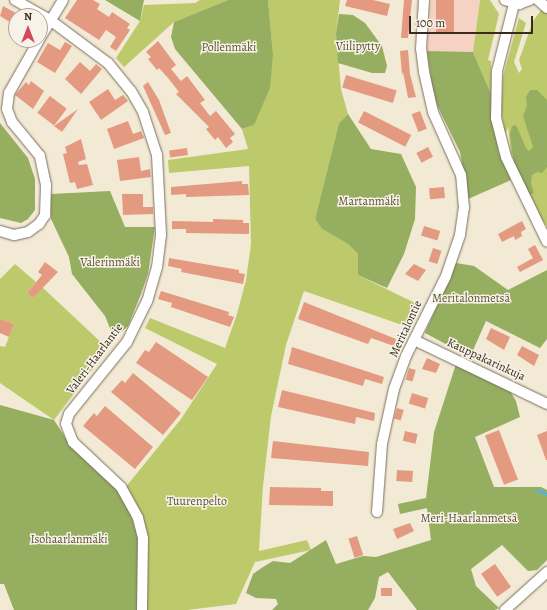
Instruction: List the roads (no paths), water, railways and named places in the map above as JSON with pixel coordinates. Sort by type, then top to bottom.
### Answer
[{"type":"street","name":"Valeri-Haarlantie","points":[[15,0],[50,20],[97,54],[122,79],[144,112],[157,155],[161,235],[157,267],[147,301],[127,342],[69,414],[66,424],[73,442],[121,487],[138,518],[142,538],[142,610]]},
{"type":"street","points":[[48,23],[63,0]]},
{"type":"street","name":"Meritalontie","points":[[377,512],[386,425],[396,383],[414,340],[446,276],[460,235],[464,208],[461,174],[433,112],[424,72],[421,49],[424,0]]},
{"type":"street","points":[[530,0],[509,2],[497,71],[496,118],[506,157],[547,242]]},
{"type":"street","points":[[538,0],[547,8]]},
{"type":"street","points":[[0,231],[14,235],[34,229],[45,215],[47,205],[46,185],[40,156],[12,122],[4,102],[34,48]]},
{"type":"street","name":"Kauppakarinkuja","points":[[414,340],[547,404]]},
{"type":"street","points":[[505,610],[547,572]]},
{"type":"waterway","points":[[537,490],[547,494]]},
{"type":"park label","name":"Viilipytty","points":[[358,47]]},
{"type":"park label","name":"Pollenmäki","points":[[229,48]]},
{"type":"park label","name":"Martanmäki","points":[[369,202]]},
{"type":"park label","name":"Valerinmäki","points":[[110,263]]},
{"type":"park label","name":"Meritalonmetsä","points":[[471,299]]},
{"type":"park label","name":"Tuurenpelto","points":[[197,502]]},
{"type":"park label","name":"Meri-Haarlanmetsä","points":[[469,519]]},
{"type":"park label","name":"Isohaarlanmäki","points":[[69,540]]}]
